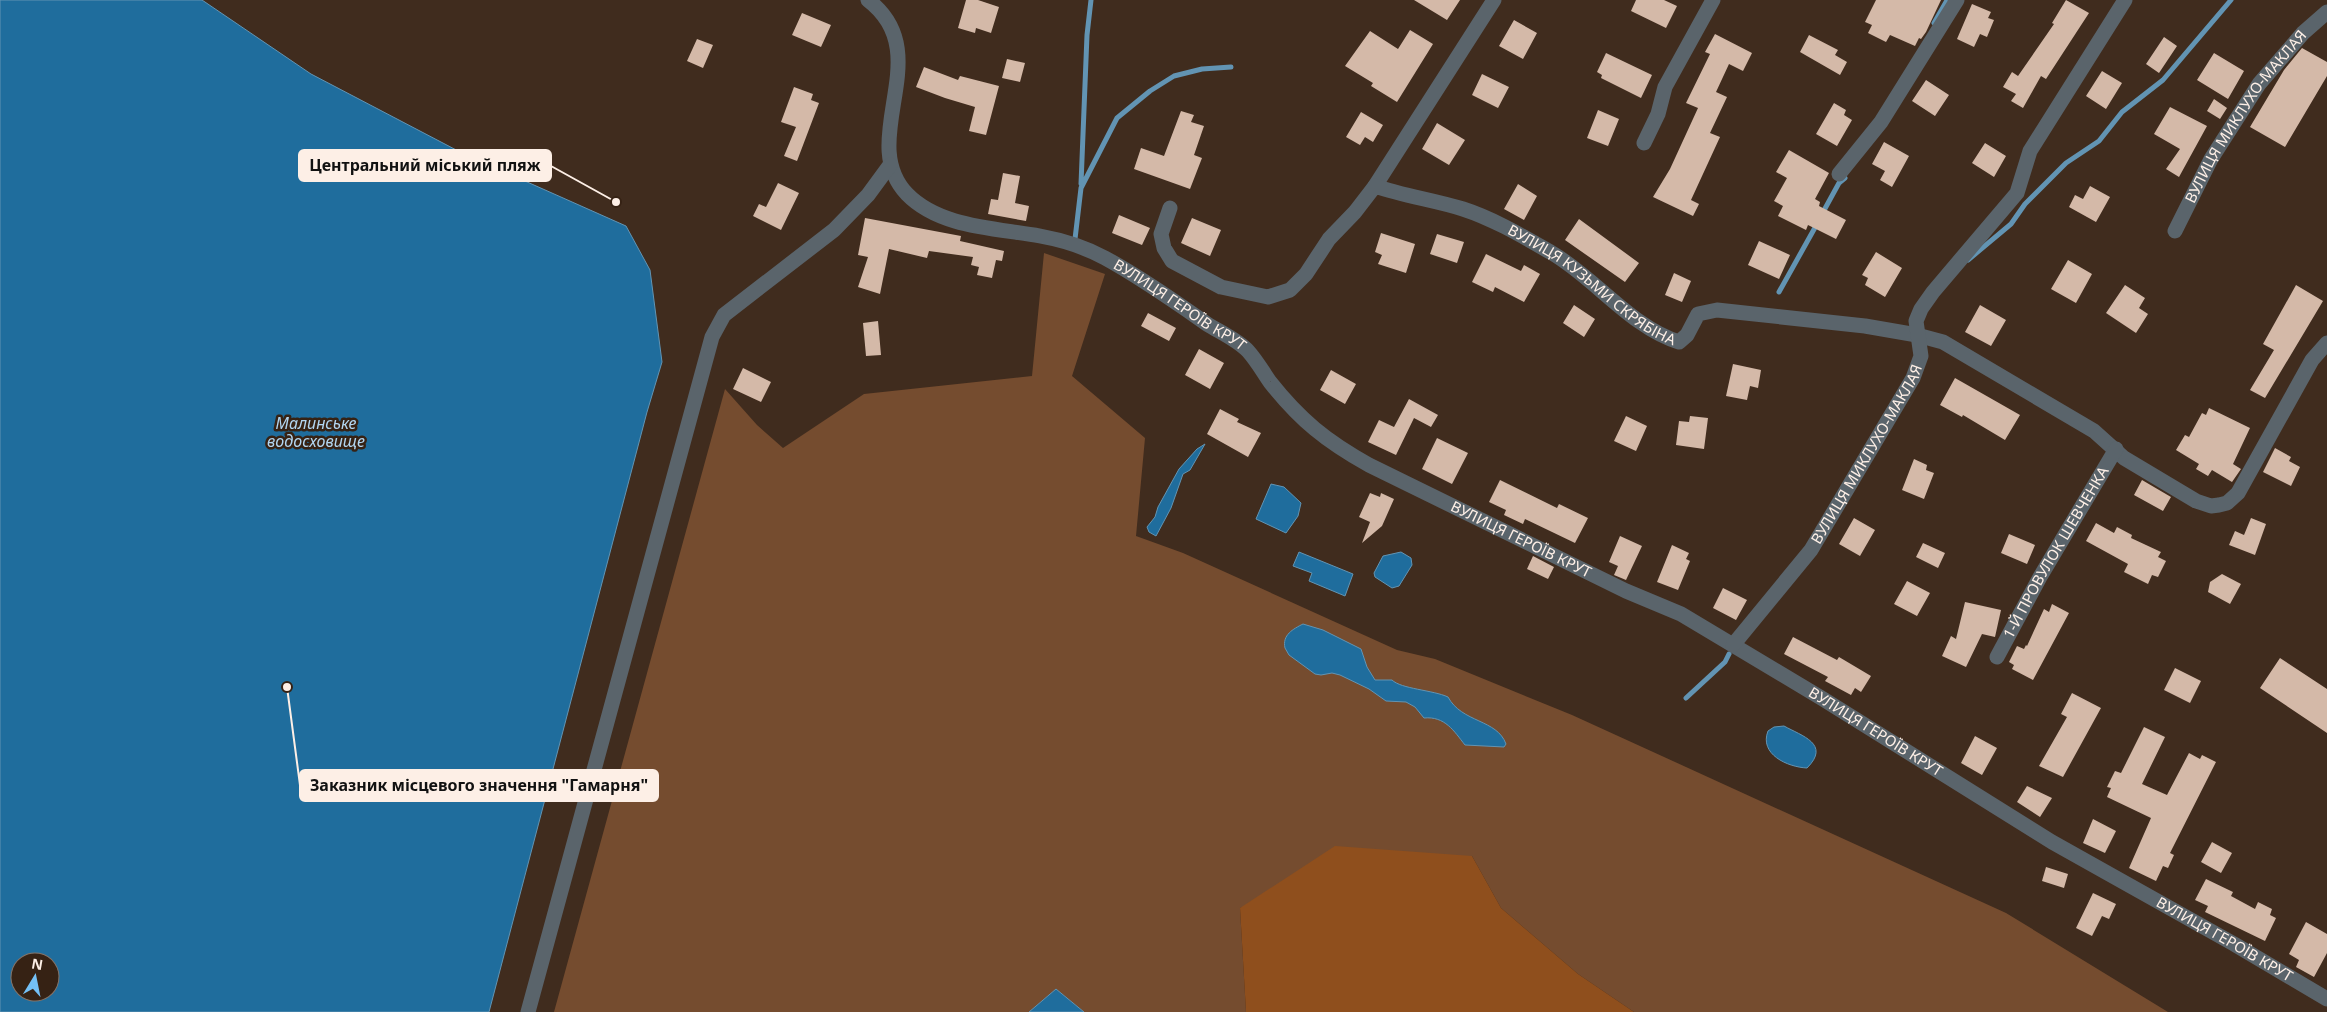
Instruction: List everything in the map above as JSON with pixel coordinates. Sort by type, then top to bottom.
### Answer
[{"type":"street","name":"ВУЛИЦЯ ГЕРОЇВ КРУТ","points":[[868,0],[878,9],[889,27],[896,44],[899,64],[888,132],[890,165],[908,195],[934,212],[964,223],[1064,242],[1103,257],[1247,350],[1286,402],[1330,443],[1626,591],[1669,608],[1733,645],[2052,842],[2234,944],[2327,999]]},
{"type":"street","points":[[1170,208],[1161,234],[1164,248],[1172,261],[1221,286],[1268,297],[1290,290],[1306,274],[1329,239],[1355,212],[1375,186],[1494,0]]},
{"type":"street","points":[[1644,143],[1658,114],[1665,87],[1713,0]]},
{"type":"street","points":[[1839,174],[1882,122],[1957,0]]},
{"type":"street","name":"ВУЛИЦЯ МИКЛУХО-МАКЛАЯ","points":[[1733,645],[1811,550],[1905,394],[1921,356],[1916,321],[1921,310],[1933,292],[2017,192],[2030,151],[2125,0]]},
{"type":"street","name":"ВУЛИЦЯ МИКЛУХО-МАКЛАЯ","points":[[2175,231],[2211,160],[2259,84],[2297,39],[2327,12]]},
{"type":"street","points":[[528,1012],[712,337],[724,315],[834,230],[868,195],[890,165]]},
{"type":"street","name":"ВУЛИЦЯ КУЗЬМИ СКРЯБІНА","points":[[1375,186],[1464,210],[1500,225],[1570,264],[1667,339],[1679,342],[1688,335],[1698,314],[1717,310],[1865,326],[1917,335]]},
{"type":"street","name":"1-Й ПРОВУЛОК ШЕВЧЕНКА","points":[[1917,335],[1943,342],[1957,350],[2094,431],[2124,458],[2196,501],[2211,506],[2227,503],[2238,493],[2312,360],[2327,343]]},
{"type":"street","name":"1-Й ПРОВУЛОК ШЕВЧЕНКА","points":[[1997,657],[2040,577],[2116,449]]},
{"type":"shaded area","points":[[1044,253],[1105,274],[1072,376],[1145,438],[1136,536],[1183,553],[1397,650],[1435,659],[1572,715],[2006,913],[2168,1012],[1634,1012],[1578,974],[1501,908],[1472,856],[1240,908],[1246,1012],[1084,1012],[1056,989],[1029,1012],[554,1012],[725,389],[757,425],[783,448],[864,394],[1032,376]]},
{"type":"shaded area","points":[[1335,846],[1472,856],[1501,908],[1578,974],[1634,1012],[1246,1012],[1240,908]]},
{"type":"water","name":"Малинське водосховище","points":[[0,0],[202,0],[311,74],[462,153],[626,226],[650,270],[662,362],[647,412],[489,1012],[0,1012]]},
{"type":"water","points":[[1205,444],[1190,470],[1183,474],[1171,508],[1156,536],[1149,532],[1147,527],[1155,517],[1158,507],[1179,469],[1197,449]]},
{"type":"water","points":[[1271,484],[1284,487],[1301,503],[1298,516],[1286,533],[1256,519]]},
{"type":"water","points":[[1299,552],[1353,574],[1345,596],[1309,581],[1312,573],[1293,566]]},
{"type":"water","points":[[1401,552],[1411,558],[1412,565],[1399,586],[1392,588],[1375,577],[1374,573],[1383,556]]},
{"type":"water","points":[[1303,624],[1323,630],[1361,649],[1367,667],[1375,680],[1392,680],[1402,685],[1448,697],[1462,712],[1495,730],[1506,744],[1504,747],[1465,745],[1448,725],[1438,719],[1424,718],[1415,707],[1406,702],[1386,701],[1369,689],[1340,675],[1332,673],[1315,674],[1289,655],[1285,648],[1287,636],[1292,630]]},
{"type":"water","points":[[1784,726],[1806,737],[1815,747],[1814,760],[1807,768],[1783,762],[1771,753],[1767,746],[1768,731],[1774,727]]},
{"type":"water","points":[[1056,989],[1084,1012],[1029,1012]]},
{"type":"building","points":[[966,0],[978,0],[999,7],[991,33],[976,28],[975,33],[958,28]]},
{"type":"building","points":[[1414,0],[1460,0],[1447,20]]},
{"type":"building","points":[[1636,0],[1664,0],[1677,6],[1666,28],[1631,11]]},
{"type":"building","points":[[1876,0],[1941,0],[1926,32],[1921,39],[1919,38],[1915,46],[1890,35],[1886,42],[1868,33],[1872,25],[1865,22]]},
{"type":"building","points":[[2066,0],[2089,13],[2046,79],[2041,76],[2023,108],[2011,101],[2016,94],[2003,87],[2012,72],[2018,76],[2054,24],[2052,23]]},
{"type":"building","points":[[1972,4],[1991,12],[1988,18],[1994,20],[1987,37],[1980,34],[1974,47],[1957,39]]},
{"type":"building","points":[[802,13],[831,25],[821,47],[792,35]]},
{"type":"building","points":[[1514,20],[1537,33],[1523,59],[1499,46]]},
{"type":"building","points":[[1410,30],[1433,44],[1397,102],[1371,86],[1373,83],[1345,66],[1370,31],[1398,49]]},
{"type":"building","points":[[1715,34],[1752,53],[1743,71],[1729,64],[1716,92],[1727,97],[1710,133],[1720,137],[1691,200],[1699,204],[1693,216],[1653,197],[1670,169],[1698,108],[1686,103],[1710,54],[1705,52]]},
{"type":"building","points":[[1809,35],[1838,50],[1835,55],[1847,62],[1840,75],[1800,52]]},
{"type":"building","points":[[2164,37],[2177,46],[2159,73],[2146,64]]},
{"type":"building","points":[[697,39],[713,45],[703,68],[687,61]]},
{"type":"building","points":[[2302,48],[2327,62],[2327,76],[2285,147],[2250,127],[2284,70]]},
{"type":"building","points":[[1606,53],[1652,75],[1641,98],[1601,78],[1602,75],[1597,72]]},
{"type":"building","points":[[2214,53],[2244,71],[2228,99],[2197,80]]},
{"type":"building","points":[[1007,59],[1025,63],[1020,82],[1002,78]]},
{"type":"building","points":[[924,67],[958,80],[960,76],[999,86],[986,135],[969,131],[975,107],[916,87]]},
{"type":"building","points":[[2102,71],[2122,83],[2106,109],[2086,96]]},
{"type":"building","points":[[1482,74],[1509,87],[1498,108],[1472,95]]},
{"type":"building","points":[[1926,80],[1949,95],[1935,116],[1912,101]]},
{"type":"building","points":[[794,87],[813,94],[811,100],[819,103],[797,161],[784,156],[796,127],[781,122]]},
{"type":"building","points":[[2214,99],[2227,108],[2220,119],[2207,111]]},
{"type":"building","points":[[1834,103],[1846,110],[1844,115],[1852,120],[1837,146],[1816,134]]},
{"type":"building","points":[[2170,107],[2207,126],[2179,177],[2166,169],[2180,149],[2154,134]]},
{"type":"building","points":[[1598,110],[1619,119],[1608,146],[1587,138]]},
{"type":"building","points":[[1181,111],[1194,115],[1191,122],[1204,126],[1194,155],[1202,158],[1190,189],[1134,169],[1141,148],[1164,156]]},
{"type":"building","points":[[1361,112],[1383,125],[1373,142],[1365,137],[1360,145],[1346,137]]},
{"type":"building","points":[[1437,123],[1465,140],[1449,165],[1422,149]]},
{"type":"building","points":[[1884,142],[1909,156],[1892,187],[1880,180],[1885,171],[1872,164]]},
{"type":"building","points":[[1985,143],[2006,156],[1994,177],[1972,163]]},
{"type":"building","points":[[1789,150],[1829,173],[1815,199],[1820,202],[1819,206],[1846,220],[1836,239],[1808,225],[1806,230],[1778,216],[1783,206],[1774,201],[1787,178],[1776,172]]},
{"type":"building","points":[[1003,173],[1020,176],[1015,203],[1029,206],[1026,221],[988,214],[991,199],[998,200]]},
{"type":"building","points":[[778,183],[799,193],[781,230],[753,216],[759,204],[766,207]]},
{"type":"building","points":[[1518,184],[1537,196],[1524,220],[1504,209]]},
{"type":"building","points":[[2090,186],[2110,197],[2096,222],[2069,207],[2075,195],[2083,199]]},
{"type":"building","points":[[1119,215],[1150,228],[1142,245],[1112,233]]},
{"type":"building","points":[[865,218],[961,236],[960,241],[1004,251],[1002,261],[996,260],[992,278],[977,275],[979,267],[971,265],[973,257],[929,251],[927,258],[889,249],[880,294],[858,287],[868,257],[858,255]]},
{"type":"building","points":[[1192,218],[1221,230],[1210,256],[1181,243]]},
{"type":"building","points":[[1579,219],[1639,263],[1625,282],[1565,240]]},
{"type":"building","points":[[1381,233],[1415,244],[1406,273],[1378,264],[1382,255],[1375,252]]},
{"type":"building","points":[[1437,234],[1464,242],[1457,263],[1430,254]]},
{"type":"building","points":[[1759,241],[1790,255],[1779,279],[1748,265]]},
{"type":"building","points":[[1876,252],[1902,268],[1885,297],[1865,285],[1868,278],[1862,275]]},
{"type":"building","points":[[1486,254],[1521,271],[1524,265],[1540,274],[1524,302],[1495,287],[1493,292],[1472,282]]},
{"type":"building","points":[[2068,260],[2092,274],[2076,303],[2051,289]]},
{"type":"building","points":[[1674,273],[1691,281],[1682,302],[1665,295]]},
{"type":"building","points":[[2125,285],[2145,298],[2139,308],[2148,314],[2136,333],[2106,313]]},
{"type":"building","points":[[2296,285],[2323,301],[2265,398],[2250,390],[2274,350],[2263,344]]},
{"type":"building","points":[[1574,305],[1595,319],[1584,337],[1563,323]]},
{"type":"building","points":[[1980,305],[2006,320],[1991,346],[1965,332]]},
{"type":"building","points":[[1148,313],[1176,328],[1169,341],[1141,326]]},
{"type":"building","points":[[878,321],[881,355],[866,356],[863,323]]},
{"type":"building","points":[[1199,349],[1224,363],[1210,389],[1185,375]]},
{"type":"building","points":[[1733,364],[1761,370],[1758,388],[1750,386],[1747,400],[1726,396]]},
{"type":"building","points":[[743,368],[771,382],[761,402],[733,389]]},
{"type":"building","points":[[1331,370],[1356,384],[1345,404],[1320,390]]},
{"type":"building","points":[[1955,378],[2020,415],[2005,440],[1963,415],[1962,417],[1940,405]]},
{"type":"building","points":[[1409,399],[1438,415],[1431,427],[1414,418],[1396,455],[1368,442],[1379,420],[1394,427]]},
{"type":"building","points":[[2209,408],[2250,428],[2233,464],[2241,469],[2232,482],[2212,470],[2208,476],[2196,469],[2199,464],[2176,450],[2185,435],[2189,437],[2202,413],[2206,415]]},
{"type":"building","points":[[1220,409],[1239,419],[1237,422],[1261,433],[1248,457],[1207,434]]},
{"type":"building","points":[[1626,416],[1647,426],[1636,451],[1614,441]]},
{"type":"building","points":[[1690,416],[1708,418],[1704,449],[1676,445],[1679,421],[1689,422]]},
{"type":"building","points":[[1437,438],[1468,453],[1452,484],[1422,469]]},
{"type":"building","points":[[2275,448],[2291,457],[2289,461],[2300,467],[2291,486],[2263,472]]},
{"type":"building","points":[[1914,459],[1927,465],[1926,470],[1934,473],[1924,499],[1902,490]]},
{"type":"building","points":[[1500,480],[1557,508],[1559,504],[1588,518],[1575,543],[1525,519],[1523,524],[1504,515],[1506,510],[1489,502]]},
{"type":"building","points":[[2142,480],[2171,497],[2163,511],[2134,495]]},
{"type":"building","points":[[1370,493],[1380,497],[1381,493],[1394,499],[1382,526],[1362,543],[1370,522],[1359,517]]},
{"type":"building","points":[[1854,518],[1875,530],[1860,556],[1839,544]]},
{"type":"building","points":[[2251,518],[2266,524],[2255,555],[2229,545],[2235,531],[2244,535]]},
{"type":"building","points":[[2096,523],[2114,533],[2117,527],[2132,535],[2131,538],[2161,552],[2158,557],[2166,561],[2158,577],[2152,575],[2148,584],[2124,572],[2128,564],[2086,541]]},
{"type":"building","points":[[2009,534],[2035,545],[2027,564],[2001,553]]},
{"type":"building","points":[[1620,536],[1642,546],[1626,580],[1614,575],[1618,566],[1609,562]]},
{"type":"building","points":[[1923,543],[1945,553],[1938,568],[1916,557]]},
{"type":"building","points":[[1672,545],[1689,553],[1686,559],[1690,561],[1678,590],[1657,582]]},
{"type":"building","points":[[1533,556],[1554,567],[1548,579],[1527,569]]},
{"type":"building","points":[[2222,574],[2241,584],[2230,604],[2208,592],[2210,582]]},
{"type":"building","points":[[1907,581],[1930,593],[1917,616],[1894,604]]},
{"type":"building","points":[[1723,588],[1747,600],[1736,620],[1713,608]]},
{"type":"building","points":[[1965,602],[2001,610],[1995,637],[1982,634],[1966,667],[1942,656],[1951,636],[1956,639]]},
{"type":"building","points":[[2052,604],[2069,613],[2033,680],[2012,669],[2014,665],[2009,662],[2017,646],[2024,649],[2027,646],[2044,609],[2049,612]]},
{"type":"building","points":[[1793,637],[1837,660],[1839,657],[1871,676],[1861,692],[1855,688],[1851,695],[1825,681],[1828,677],[1784,654]]},
{"type":"building","points":[[2280,658],[2327,689],[2327,733],[2260,688]]},
{"type":"building","points":[[2175,668],[2201,681],[2190,703],[2164,690]]},
{"type":"building","points":[[2072,693],[2101,708],[2063,777],[2039,766],[2067,717],[2061,714]]},
{"type":"building","points":[[2144,727],[2165,737],[2142,784],[2167,795],[2189,753],[2200,759],[2202,755],[2216,762],[2170,853],[2174,855],[2168,868],[2163,866],[2156,881],[2129,868],[2151,818],[2107,797],[2111,788],[2107,787],[2115,771],[2121,773]]},
{"type":"building","points":[[1975,736],[1997,748],[1982,775],[1961,763]]},
{"type":"building","points":[[2027,786],[2052,798],[2040,817],[2017,802]]},
{"type":"building","points":[[2093,819],[2116,831],[2105,853],[2083,843]]},
{"type":"building","points":[[2212,842],[2232,853],[2221,873],[2201,862]]},
{"type":"building","points":[[2046,867],[2068,874],[2064,888],[2042,881]]},
{"type":"building","points":[[2206,879],[2233,892],[2231,896],[2255,909],[2258,902],[2272,909],[2270,915],[2276,918],[2265,941],[2205,912],[2208,906],[2195,900]]},
{"type":"building","points":[[2093,893],[2116,904],[2109,919],[2102,916],[2092,936],[2076,928]]},
{"type":"building","points":[[2306,922],[2327,934],[2327,953],[2314,977],[2296,967],[2299,960],[2289,954]]},
{"type":"waterway","points":[[1081,184],[1087,35],[1091,0]]},
{"type":"waterway","points":[[1968,260],[2011,224],[2025,204],[2066,163],[2099,141],[2122,112],[2163,80],[2231,0]]},
{"type":"waterway","points":[[1934,23],[1946,2]]},
{"type":"waterway","points":[[1075,239],[1081,188],[1117,118],[1150,91],[1174,76],[1202,69],[1231,67]]},
{"type":"waterway","points":[[1822,214],[1839,183],[1845,178]]},
{"type":"waterway","points":[[1779,292],[1817,224]]},
{"type":"waterway","points":[[1686,698],[1725,662],[1729,654]]},
{"type":"place","name":"Центральний міський пляж","points":[[616,202]]},
{"type":"place","name":"Заказник місцевого значення \"Гамарня\"","points":[[287,687]]}]
